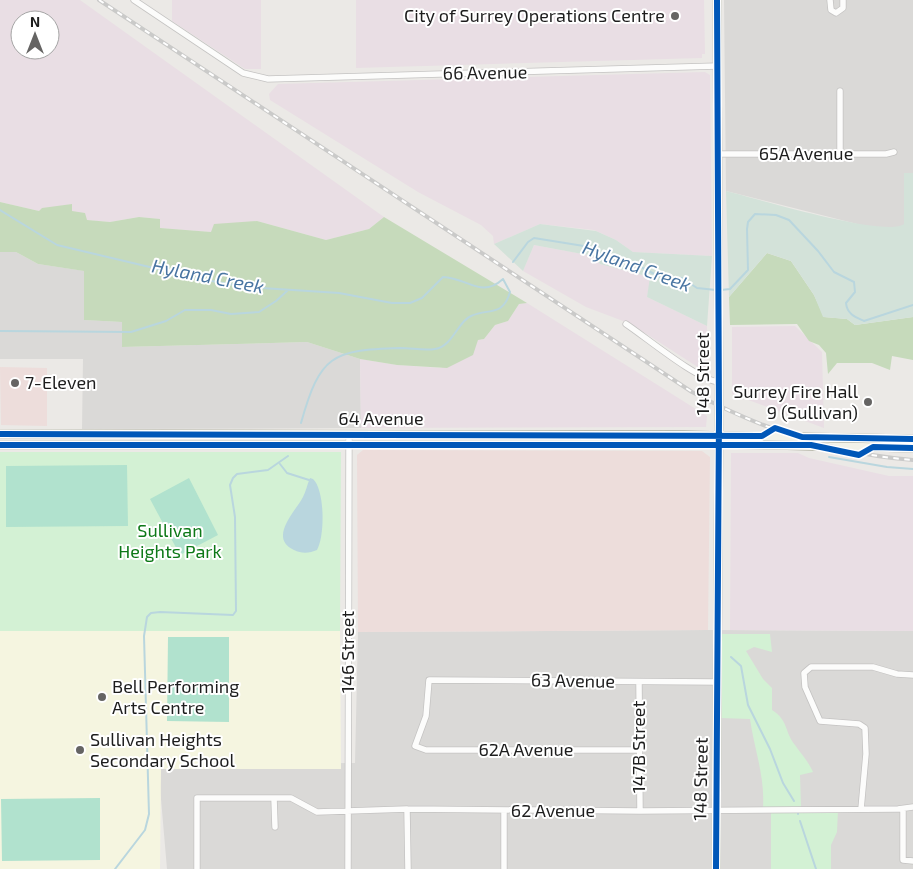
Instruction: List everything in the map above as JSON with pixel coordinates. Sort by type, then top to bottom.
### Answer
[{"type":"main road","name":"148 Street","points":[[716,869],[719,382],[717,0]]},
{"type":"main road","name":"64 Avenue","points":[[0,434],[718,436],[913,439]]},
{"type":"main road","points":[[125,444],[134,440],[165,439],[174,434]]},
{"type":"main road","points":[[72,444],[86,439],[109,439],[112,435]]},
{"type":"main road","name":"64 Avenue","points":[[0,445],[349,443],[718,444],[913,448]]},
{"type":"street","name":"66 Avenue","points":[[134,0],[243,73],[268,80],[717,66]]},
{"type":"street","points":[[830,0],[830,10],[836,13],[843,8],[843,0]]},
{"type":"street","points":[[840,91],[840,154]]},
{"type":"street","name":"65A Avenue","points":[[718,154],[894,152]]},
{"type":"street","points":[[626,324],[690,369],[711,381],[719,382]]},
{"type":"street","name":"146 Street","points":[[348,869],[349,434]]},
{"type":"street","points":[[861,809],[866,754],[866,734],[863,725],[820,721],[805,687],[804,675],[806,669],[811,667],[873,667],[897,674],[913,675]]},
{"type":"street","name":"63 Avenue","points":[[415,746],[426,716],[429,680],[717,682]]},
{"type":"street","name":"147B Street","points":[[640,682],[640,811]]},
{"type":"street","name":"62A Avenue","points":[[415,746],[426,750],[639,750]]},
{"type":"street","name":"62 Avenue","points":[[197,869],[197,798],[291,798],[317,812],[407,809],[640,811],[903,809],[913,807]]},
{"type":"street","points":[[274,798],[275,827]]},
{"type":"street","points":[[407,809],[408,869]]},
{"type":"street","points":[[903,809],[903,860],[913,861]]},
{"type":"street","points":[[504,810],[504,869]]},
{"type":"shaded area","points":[[0,0],[80,0],[384,217],[369,229],[326,240],[257,221],[211,232],[160,228],[160,219],[139,217],[110,222],[87,220],[71,211],[71,204],[39,211],[0,202]]},
{"type":"shaded area","points":[[172,0],[261,0],[261,69],[245,69],[172,21]]},
{"type":"shaded area","name":"City of Surrey Operations Centre","points":[[356,0],[704,0],[705,54],[702,54],[702,58],[356,68]]},
{"type":"shaded area","points":[[724,0],[913,0],[913,173],[904,173],[904,225],[898,228],[869,227],[726,191]]},
{"type":"shaded area","points":[[705,72],[710,75],[712,256],[633,252],[616,240],[594,230],[540,224],[494,244],[493,236],[481,225],[418,192],[270,100],[269,94],[278,84]]},
{"type":"shaded area","points":[[904,173],[913,173],[913,317],[855,325],[847,319],[823,317],[814,295],[791,261],[767,253],[729,297],[726,191],[847,222],[892,227],[904,224]]},
{"type":"shaded area","points":[[540,224],[596,231],[616,240],[633,252],[712,256],[707,326],[647,297],[650,277],[600,264],[593,256],[534,245],[523,271],[494,244]]},
{"type":"shaded area","points":[[534,245],[593,256],[600,264],[651,277],[647,297],[707,326],[707,373],[631,324],[586,307],[523,271]]},
{"type":"shaded area","points":[[0,252],[16,252],[38,264],[85,271],[84,320],[122,322],[122,347],[307,342],[360,359],[361,428],[82,429],[83,359],[0,359]]},
{"type":"shaded area","points":[[527,303],[707,416],[706,427],[361,428],[360,359],[397,365],[441,368],[478,340],[484,339],[495,325],[508,321],[519,304]]},
{"type":"shaded area","points":[[795,326],[822,352],[824,428],[732,394],[732,327]]},
{"type":"shaded area","points":[[0,367],[47,368],[47,426],[1,425]]},
{"type":"shaded area","points":[[363,450],[702,451],[710,457],[708,630],[358,632],[357,455]]},
{"type":"shaded area","points":[[731,453],[798,453],[809,458],[889,476],[913,476],[913,631],[730,630]]},
{"type":"shaded area","name":"Sullivan Heights Secondary School","points":[[0,631],[340,631],[341,769],[161,769],[160,869],[0,869]]},
{"type":"shaded area","points":[[913,631],[913,869],[167,869],[158,764],[355,763],[358,632]]},
{"type":"green space","points":[[0,202],[39,211],[42,208],[72,204],[72,211],[85,213],[87,220],[110,222],[139,217],[160,219],[160,228],[211,232],[214,224],[257,221],[326,240],[369,229],[384,217],[527,303],[519,304],[508,321],[495,325],[484,339],[478,340],[473,355],[447,368],[397,365],[360,359],[307,342],[122,347],[122,322],[84,320],[84,271],[38,264],[16,252],[0,252]]},
{"type":"green space","points":[[767,253],[791,261],[814,295],[824,317],[847,319],[855,325],[913,317],[913,360],[892,356],[890,370],[872,363],[837,363],[828,374],[826,353],[819,345],[809,341],[797,324],[730,325],[729,297]]},
{"type":"green space","name":"Sullivan Heights Park","points":[[0,452],[341,452],[340,631],[0,631]]},
{"type":"green space","points":[[127,465],[128,526],[6,527],[6,466]]},
{"type":"green space","points":[[189,478],[218,535],[180,555],[150,499]]},
{"type":"green space","points":[[720,634],[770,634],[772,652],[754,647],[746,651],[763,679],[772,688],[772,710],[784,722],[792,740],[813,772],[800,775],[801,807],[838,810],[837,832],[831,845],[831,869],[771,869],[771,807],[763,807],[761,773],[750,719],[720,718]]},
{"type":"green space","points":[[168,637],[229,637],[229,722],[167,721]]},
{"type":"green space","points":[[100,798],[100,860],[2,861],[1,799]]},
{"type":"water","points":[[310,478],[317,485],[322,503],[321,535],[317,550],[303,553],[287,545],[283,539],[283,532],[303,497]]},
{"type":"waterway","name":"Hyland Creek","points":[[0,210],[57,245],[200,279],[246,287],[339,293],[392,303],[410,303],[422,298],[443,277],[481,287],[495,285],[503,279],[510,292],[503,305],[495,310],[466,319],[451,339],[441,347],[431,350],[400,348],[359,351],[332,361],[323,370],[315,383],[301,423]]},
{"type":"waterway","name":"Hyland Creek","points":[[721,290],[730,289],[748,270],[748,222],[755,214],[776,215],[789,220],[818,251],[834,272],[854,282],[855,292],[846,303],[848,310],[855,316],[864,321],[913,305]]},
{"type":"waterway","name":"Hyland Creek","points":[[513,262],[528,242],[534,238],[590,247],[609,260],[637,265],[664,279],[682,278],[697,288],[716,290]]},
{"type":"waterway","points":[[0,331],[131,332],[166,321],[185,310],[211,310],[231,314],[259,312],[287,291]]},
{"type":"waterway","points":[[115,869],[145,830],[149,814],[144,636],[147,617],[151,613],[160,612],[233,615],[236,611],[235,517],[230,485],[237,474],[268,470],[288,456]]},
{"type":"waterway","points":[[829,457],[887,467],[913,469]]},
{"type":"waterway","points":[[280,464],[287,473],[309,480]]},
{"type":"waterway","points":[[731,657],[741,666],[748,705],[770,749],[783,783],[794,801]]},
{"type":"waterway","points":[[800,821],[816,869]]},
{"type":"railway","points":[[99,0],[692,392],[745,417],[799,438],[855,452],[913,460]]},
{"type":"cycle path","points":[[716,869],[719,417],[717,0]]},
{"type":"cycle path","points":[[0,434],[762,436],[775,428],[802,437],[913,439]]},
{"type":"cycle path","points":[[0,445],[811,445],[859,455],[873,447],[913,448]]},
{"type":"place","name":"City of Surrey Operations Centre","points":[[675,16]]},
{"type":"place","name":"7-Eleven","points":[[15,383]]},
{"type":"place","name":"Surrey Fire Hall 9 (Sullivan)","points":[[868,402]]},
{"type":"place","name":"Bell Performing Arts Centre","points":[[102,697]]},
{"type":"place","name":"Sullivan Heights Secondary School","points":[[80,750]]}]
